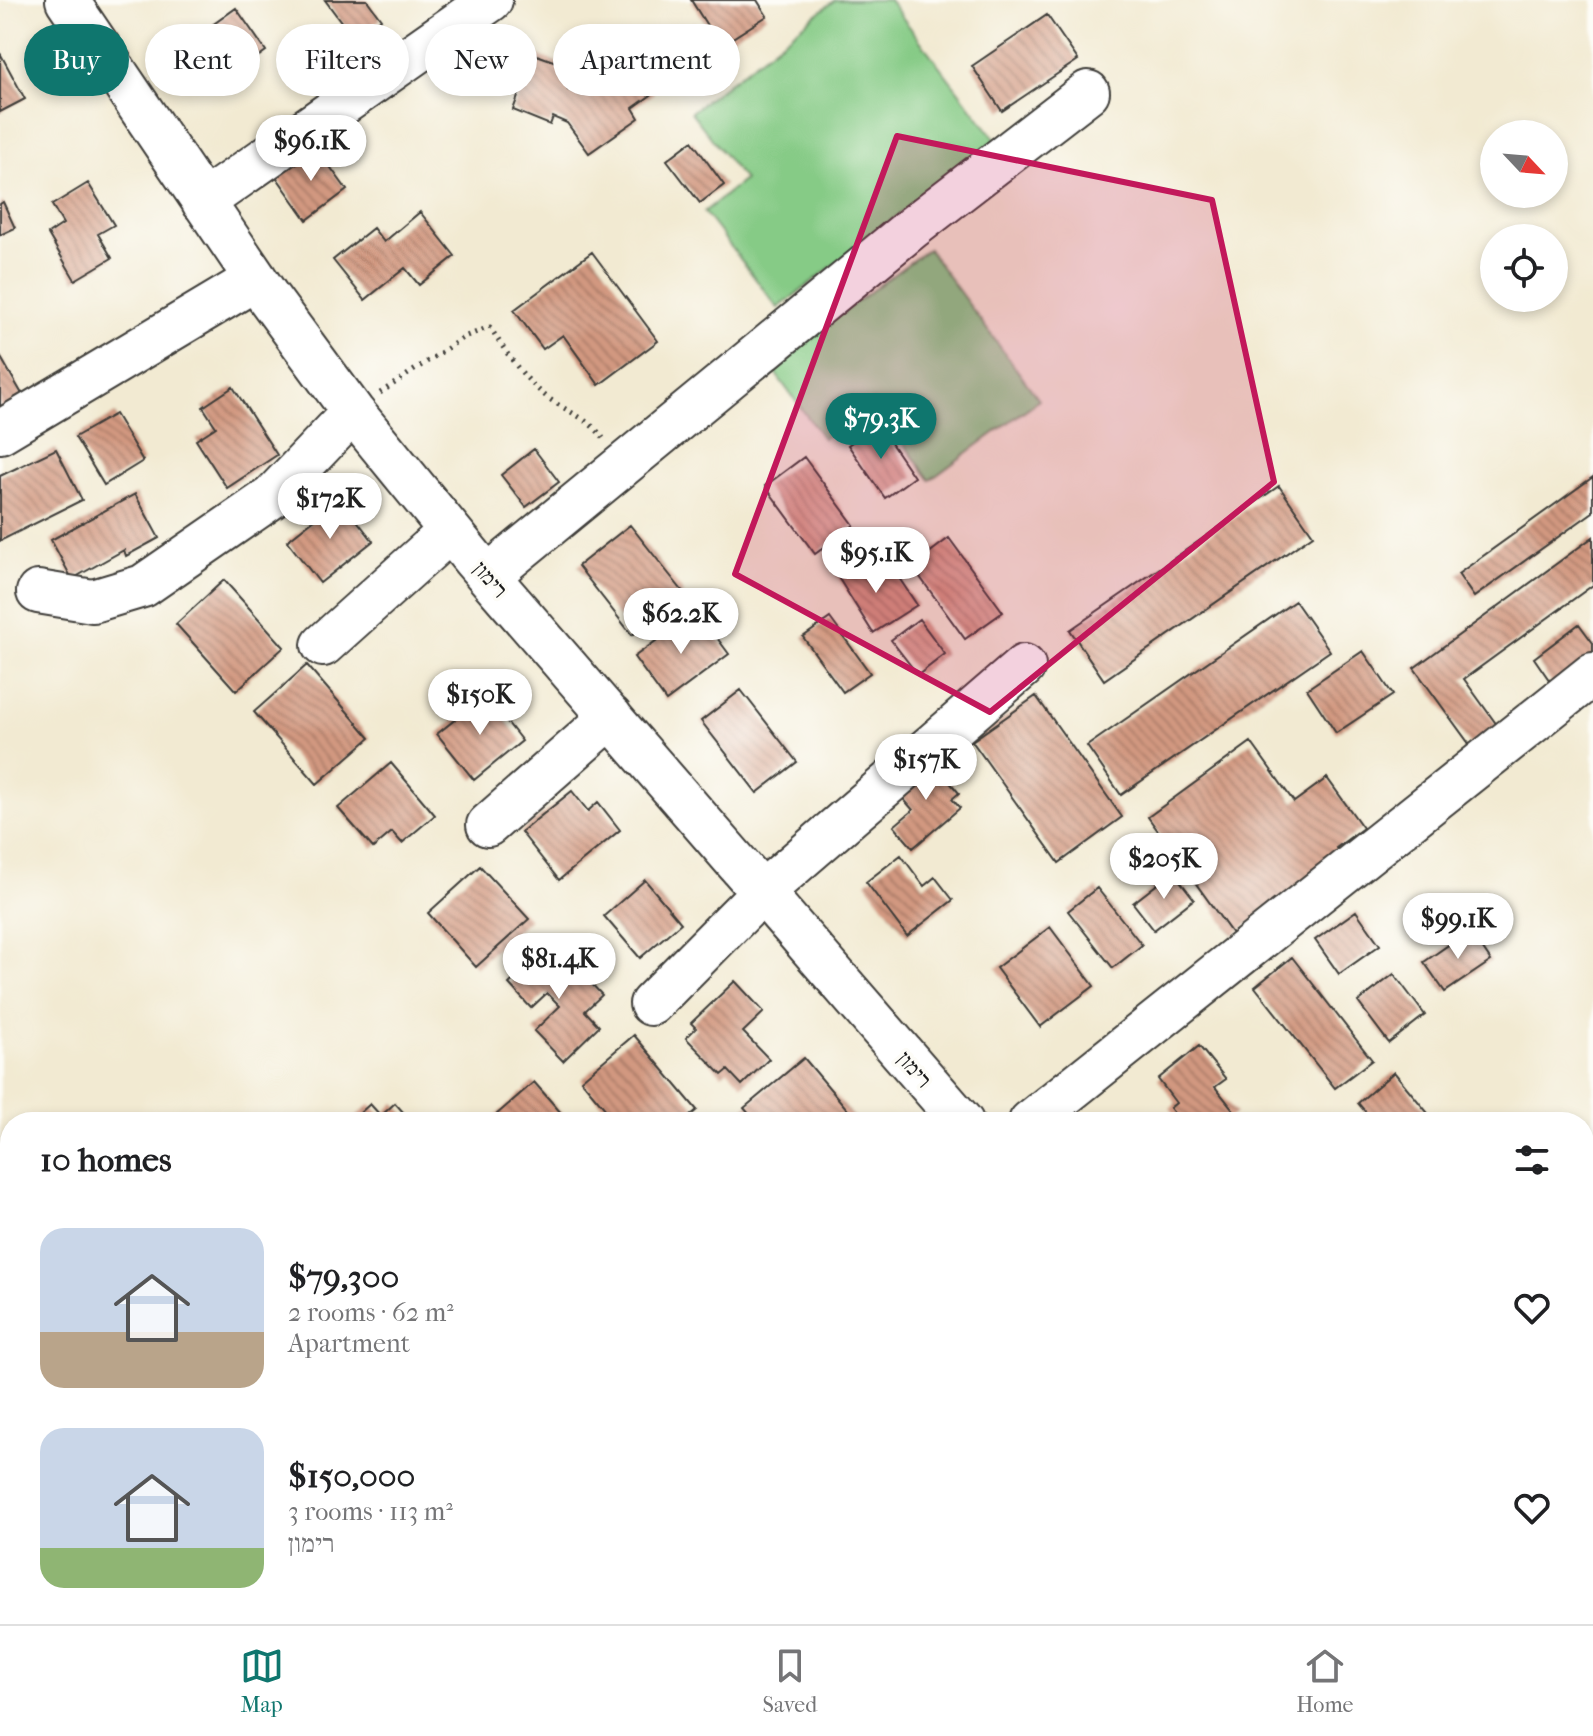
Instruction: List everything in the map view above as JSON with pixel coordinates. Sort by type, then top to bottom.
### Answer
[{"type":"street","name":"רימון","points":[[67,0],[256,279],[353,412],[488,576],[948,1112]]},
{"type":"street","points":[[203,202],[491,0]]},
{"type":"street","points":[[488,576],[913,227],[1088,92]]},
{"type":"street","points":[[0,432],[256,279]]},
{"type":"street","points":[[38,592],[93,601],[143,586],[272,497],[353,412]]},
{"type":"street","points":[[323,645],[450,531]]},
{"type":"street","points":[[651,1004],[761,893],[1024,666]]},
{"type":"street","points":[[1043,1112],[1593,674]]},
{"type":"street","points":[[488,825],[611,717]]},
{"type":"path","points":[[353,412],[422,363],[464,337],[490,327],[512,361],[541,393],[569,413],[595,426],[622,466]]},
{"type":"highlighted area","points":[[897,136],[1212,200],[1274,482],[990,712],[735,574]]},
{"type":"green space","points":[[835,0],[889,0],[996,140],[778,308],[704,212],[744,180],[691,112],[712,96],[740,96],[740,74]]},
{"type":"green space","points":[[928,249],[1039,400],[930,480],[873,401],[823,438],[770,366]]},
{"type":"building","points":[[325,0],[367,0],[381,19],[374,24],[343,24]]},
{"type":"building","points":[[691,0],[757,0],[767,16],[740,33],[740,24],[706,24]]},
{"type":"building","points":[[236,8],[247,24],[214,24]]},
{"type":"building","points":[[1047,15],[1078,60],[1002,111],[972,66]]},
{"type":"building","points":[[0,53],[25,99],[0,112]]},
{"type":"building","points":[[537,55],[553,61],[553,96],[650,96],[633,108],[639,118],[589,153],[567,123],[553,117],[550,125],[513,110],[518,96],[537,96]]},
{"type":"building","points":[[692,141],[724,185],[700,203],[667,160]]},
{"type":"building","points":[[315,146],[347,190],[307,220],[275,175]]},
{"type":"building","points":[[88,183],[114,225],[98,234],[112,258],[75,280],[48,234],[63,224],[52,205]]},
{"type":"building","points":[[3,202],[15,228],[0,235],[0,204]]},
{"type":"building","points":[[420,212],[455,256],[419,285],[405,268],[365,300],[333,260],[373,228],[384,242]]},
{"type":"building","points":[[592,252],[658,341],[599,385],[563,335],[543,349],[514,310]]},
{"type":"building","points":[[0,356],[26,401],[0,416]]},
{"type":"building","points":[[233,387],[277,455],[227,488],[196,440],[216,427],[203,407]]},
{"type":"building","points":[[115,414],[143,461],[104,485],[75,437]]},
{"type":"building","points":[[878,424],[914,477],[885,498],[848,445]]},
{"type":"building","points":[[56,449],[82,500],[0,541],[0,476]]},
{"type":"building","points":[[534,449],[559,482],[526,507],[501,475]]},
{"type":"building","points":[[804,457],[854,525],[815,554],[765,486]]},
{"type":"building","points":[[1593,477],[1593,512],[1474,597],[1458,574]]},
{"type":"building","points":[[1279,486],[1313,535],[1104,680],[1070,630]]},
{"type":"building","points":[[135,494],[159,538],[126,556],[124,550],[72,579],[51,540]]},
{"type":"building","points":[[340,499],[373,541],[320,583],[287,541]]},
{"type":"building","points":[[630,525],[684,593],[632,635],[578,566]]},
{"type":"building","points":[[1593,537],[1593,585],[1464,679],[1497,725],[1470,745],[1414,668]]},
{"type":"building","points":[[949,538],[1003,612],[965,639],[912,566]]},
{"type":"building","points":[[862,558],[875,580],[893,569],[917,605],[873,633],[836,574]]},
{"type":"building","points":[[224,580],[284,647],[236,691],[176,624]]},
{"type":"building","points":[[1295,601],[1330,651],[1121,795],[1087,746]]},
{"type":"building","points":[[697,611],[729,654],[666,701],[634,657]]},
{"type":"building","points":[[830,618],[870,673],[843,692],[803,637]]},
{"type":"building","points":[[919,619],[945,654],[918,675],[891,640]]},
{"type":"building","points":[[1579,624],[1593,643],[1593,658],[1554,687],[1534,658]]},
{"type":"building","points":[[1363,651],[1393,695],[1336,733],[1307,689]]},
{"type":"building","points":[[307,665],[370,738],[317,784],[254,712]]},
{"type":"building","points":[[741,690],[797,762],[757,793],[701,721]]},
{"type":"building","points":[[486,695],[522,741],[474,780],[437,734]]},
{"type":"building","points":[[1036,696],[1122,817],[1059,863],[972,741]]},
{"type":"building","points":[[1251,742],[1294,802],[1327,778],[1363,828],[1336,848],[1342,857],[1233,935],[1148,817]]},
{"type":"building","points":[[929,758],[959,793],[952,799],[960,808],[913,848],[894,826],[913,810],[894,788]]},
{"type":"building","points":[[391,763],[435,815],[402,843],[392,832],[373,848],[338,808]]},
{"type":"building","points":[[572,791],[588,811],[598,802],[620,830],[559,880],[521,832]]},
{"type":"building","points":[[901,855],[924,886],[935,877],[953,900],[907,936],[866,882]]},
{"type":"building","points":[[480,866],[529,919],[476,967],[428,913]]},
{"type":"building","points":[[1173,872],[1194,899],[1154,930],[1133,903]]},
{"type":"building","points":[[645,880],[681,923],[640,958],[604,916]]},
{"type":"building","points":[[1097,888],[1142,945],[1113,968],[1068,911]]},
{"type":"building","points":[[1356,911],[1380,945],[1339,974],[1315,940]]},
{"type":"building","points":[[1050,927],[1094,986],[1040,1027],[996,968]]},
{"type":"building","points":[[1470,930],[1491,961],[1445,992],[1424,962]]},
{"type":"building","points":[[544,950],[554,961],[563,953],[602,995],[585,1011],[599,1026],[563,1061],[534,1031],[560,1006],[547,993],[531,1008],[509,984]]},
{"type":"building","points":[[1292,957],[1372,1060],[1335,1088],[1255,987]]},
{"type":"building","points":[[1394,974],[1425,1015],[1389,1043],[1358,1002]]},
{"type":"building","points":[[735,981],[764,1012],[743,1032],[769,1059],[742,1085],[728,1070],[722,1075],[686,1038],[696,1028],[691,1023]]},
{"type":"building","points":[[634,1035],[697,1110],[608,1112],[581,1080]]},
{"type":"building","points":[[1199,1046],[1226,1079],[1215,1087],[1235,1112],[1173,1112],[1170,1108],[1176,1103],[1158,1079]]},
{"type":"building","points":[[804,1058],[850,1112],[747,1112],[744,1108]]},
{"type":"building","points":[[1394,1072],[1427,1112],[1366,1112],[1358,1103]]},
{"type":"building","points":[[534,1082],[560,1112],[500,1112]]},
{"type":"building","points":[[395,1103],[403,1112],[385,1112]]},
{"type":"building","points":[[370,1104],[377,1112],[361,1112]]}]
